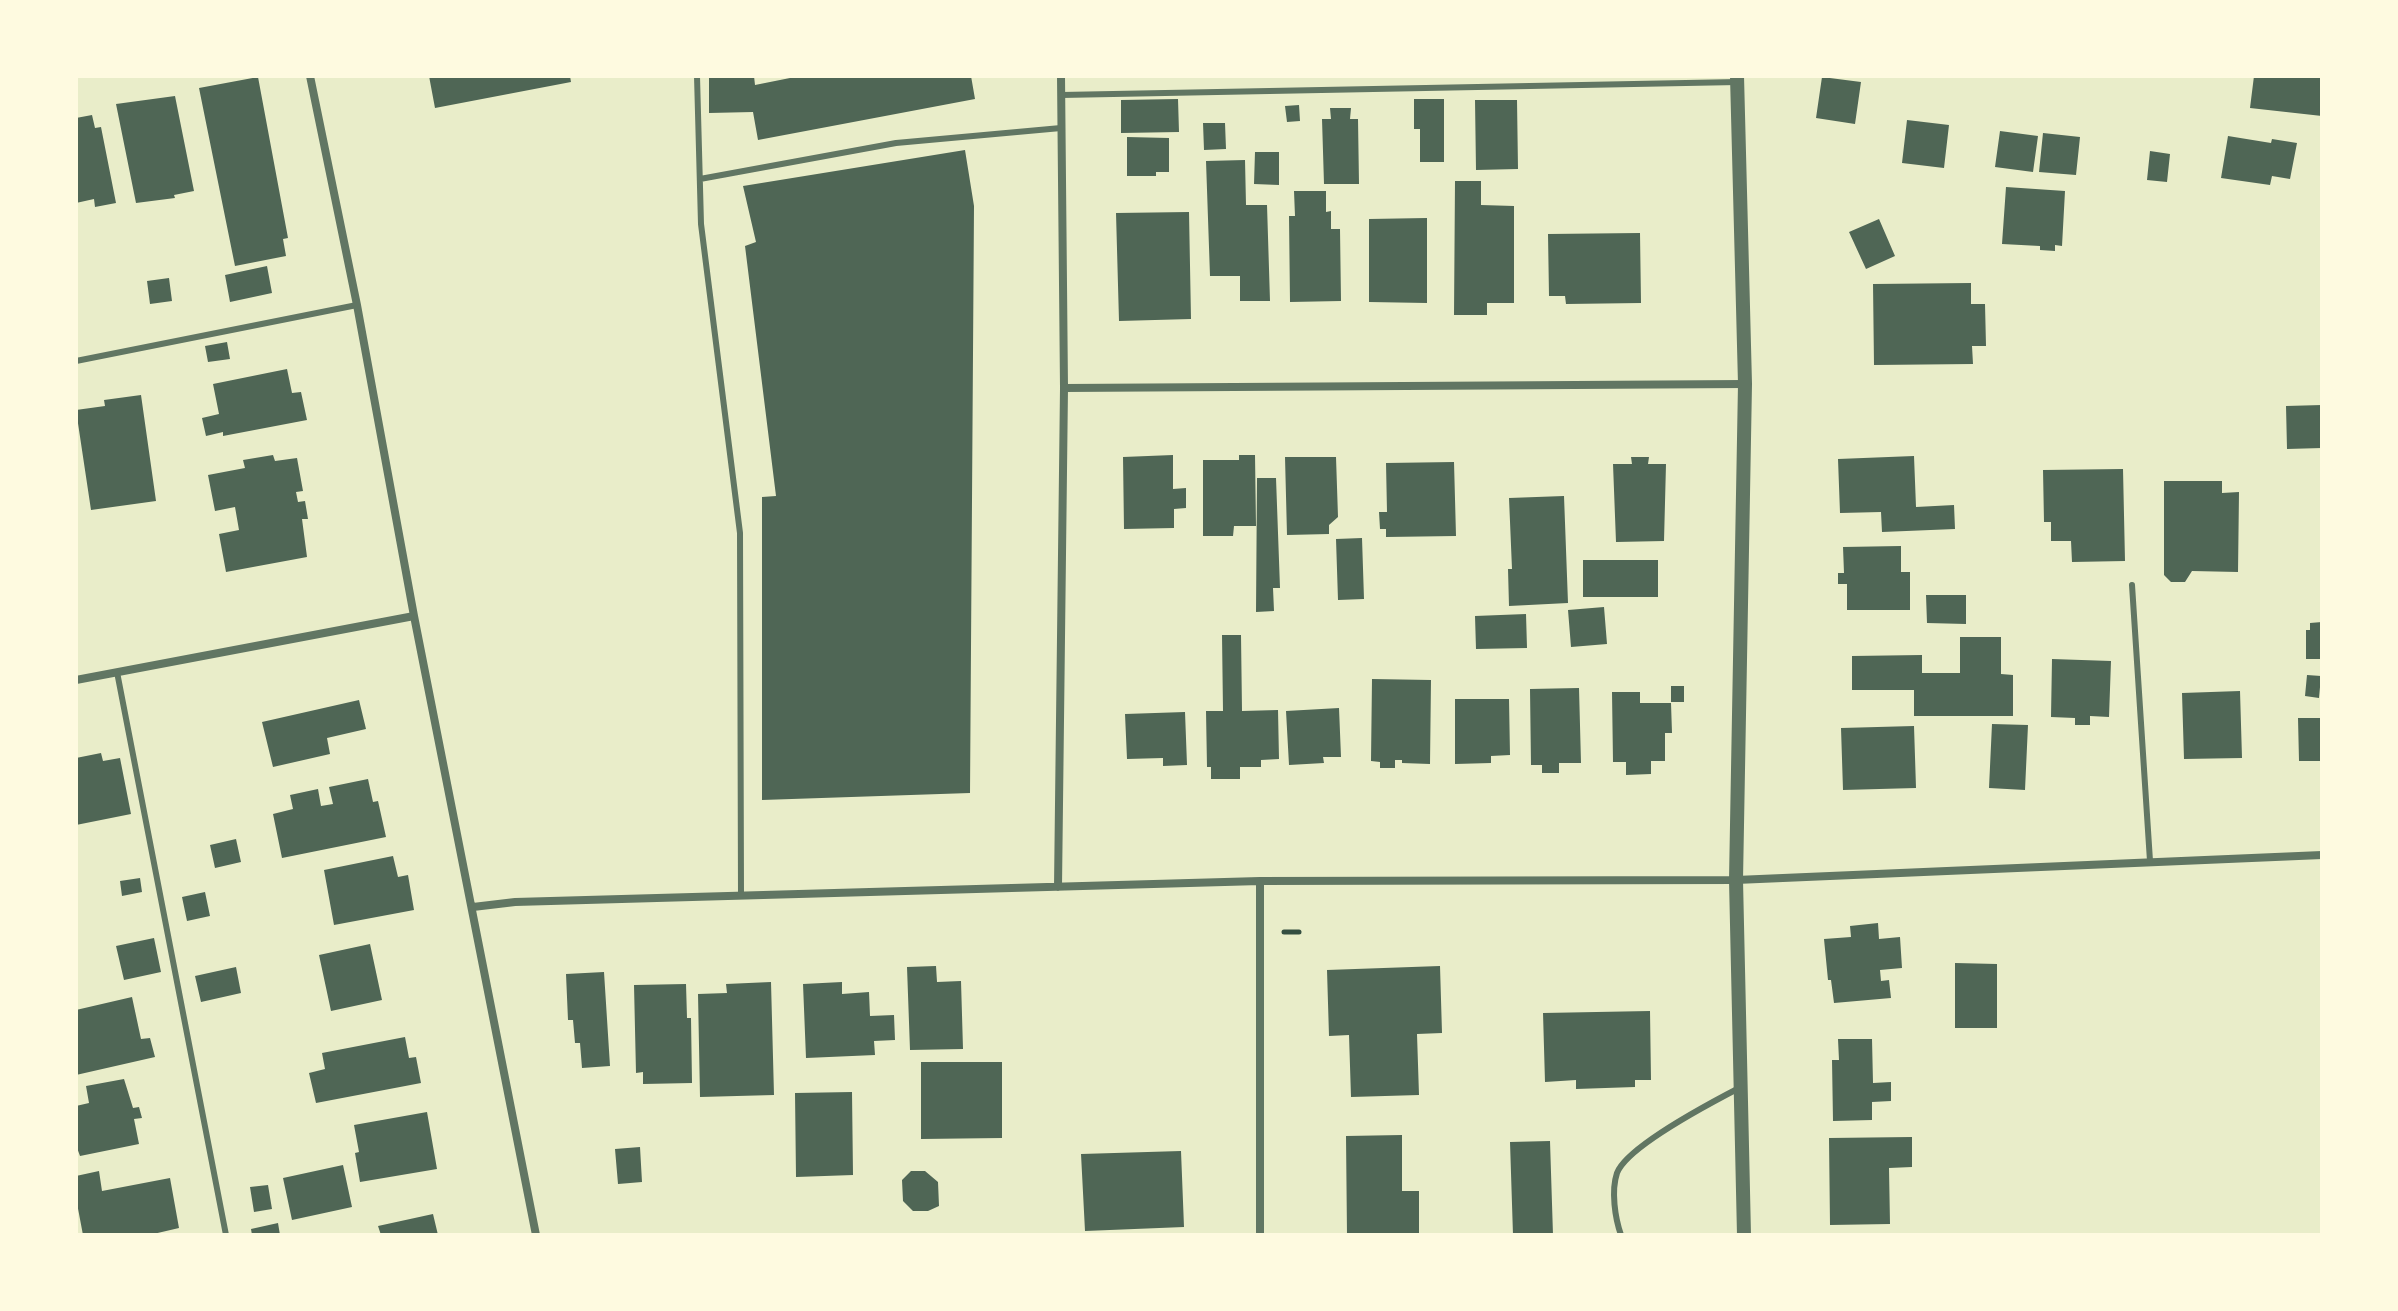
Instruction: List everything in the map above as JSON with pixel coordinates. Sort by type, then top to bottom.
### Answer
[{"type":"street","points":[[310,76],[536,1235]]},
{"type":"street","points":[[1058,887],[1064,388],[1061,76]]},
{"type":"street","points":[[1738,79],[1745,384],[1736,880],[1744,1235]]},
{"type":"street","points":[[1064,388],[1745,384]]},
{"type":"street","points":[[76,680],[414,616]]},
{"type":"street","points":[[473,907],[515,902],[1260,881],[1736,880],[2322,855]]},
{"type":"street","points":[[1260,881],[1260,1235]]},
{"type":"lane","points":[[697,76],[701,224],[740,533],[741,896]]},
{"type":"lane","points":[[1061,95],[1738,79]]},
{"type":"lane","points":[[700,179],[896,143],[1061,128]]},
{"type":"lane","points":[[76,361],[357,305]]},
{"type":"lane","points":[[2132,585],[2150,861]]},
{"type":"lane","points":[[117,672],[226,1235]]},
{"type":"lane","points":[[1621,1235],[1616,1223],[1614,1190],[1617,1171],[1626,1159],[1690,1114],[1741,1087]]},
{"type":"building","points":[[429,76],[570,76],[571,82],[435,108]]},
{"type":"building","points":[[709,76],[754,76],[755,85],[800,76],[971,76],[975,99],[758,140],[753,112],[709,113]]},
{"type":"building","points":[[2254,76],[2322,76],[2322,116],[2250,108]]},
{"type":"building","points":[[258,77],[288,238],[283,239],[286,256],[235,266],[199,88]]},
{"type":"building","points":[[1822,77],[1861,82],[1855,124],[1816,118]]},
{"type":"building","points":[[175,96],[194,191],[174,195],[175,198],[136,203],[116,104]]},
{"type":"building","points":[[1178,99],[1179,132],[1121,133],[1121,100]]},
{"type":"building","points":[[1414,99],[1444,99],[1444,162],[1420,162],[1420,129],[1414,129]]},
{"type":"building","points":[[1475,100],[1517,100],[1518,169],[1476,170]]},
{"type":"building","points":[[1299,105],[1300,121],[1287,122],[1285,106]]},
{"type":"building","points":[[1330,108],[1351,108],[1350,119],[1358,119],[1359,184],[1324,184],[1322,119],[1331,119]]},
{"type":"building","points":[[92,115],[95,128],[101,127],[116,203],[95,207],[94,199],[76,203],[76,118]]},
{"type":"building","points":[[1907,120],[1949,125],[1944,168],[1902,163]]},
{"type":"building","points":[[1203,123],[1225,123],[1226,149],[1204,150]]},
{"type":"building","points":[[2000,131],[2038,136],[2033,172],[1995,167]]},
{"type":"building","points":[[2043,133],[2080,137],[2076,175],[2039,172]]},
{"type":"building","points":[[2228,136],[2271,143],[2272,139],[2297,143],[2290,179],[2272,176],[2270,185],[2221,178]]},
{"type":"building","points":[[1127,137],[1169,138],[1169,172],[1156,172],[1156,176],[1127,176]]},
{"type":"building","points":[[965,150],[974,206],[970,793],[762,800],[762,497],[776,496],[745,246],[756,242],[743,186]]},
{"type":"building","points":[[2150,151],[2170,154],[2167,182],[2147,180]]},
{"type":"building","points":[[1255,152],[1279,152],[1279,185],[1254,184]]},
{"type":"building","points":[[1245,160],[1246,205],[1267,205],[1270,301],[1240,301],[1240,276],[1210,276],[1206,161]]},
{"type":"building","points":[[1455,181],[1481,181],[1481,205],[1514,206],[1514,303],[1487,303],[1487,315],[1454,315]]},
{"type":"building","points":[[2006,187],[2065,191],[2062,246],[2055,245],[2055,251],[2040,250],[2040,246],[2002,244]]},
{"type":"building","points":[[1294,191],[1326,191],[1326,212],[1331,211],[1331,229],[1340,229],[1341,301],[1290,302],[1289,216],[1295,216]]},
{"type":"building","points":[[1189,212],[1191,319],[1119,321],[1116,213]]},
{"type":"building","points":[[1427,218],[1427,303],[1369,302],[1369,219]]},
{"type":"building","points":[[1879,219],[1895,256],[1866,269],[1849,232]]},
{"type":"building","points":[[1640,233],[1641,303],[1566,304],[1565,296],[1549,296],[1548,234]]},
{"type":"building","points":[[267,266],[272,293],[230,302],[225,275]]},
{"type":"building","points":[[169,278],[172,301],[150,304],[147,281]]},
{"type":"building","points":[[1971,283],[1971,304],[1985,304],[1986,346],[1972,346],[1973,364],[1874,365],[1873,284]]},
{"type":"building","points":[[227,342],[230,359],[208,362],[205,346]]},
{"type":"building","points":[[287,369],[292,393],[301,392],[307,420],[223,436],[223,432],[206,436],[202,418],[219,414],[213,384]]},
{"type":"building","points":[[141,395],[156,501],[91,510],[76,410],[105,406],[104,400]]},
{"type":"building","points":[[2322,405],[2322,448],[2287,449],[2286,406]]},
{"type":"building","points":[[273,455],[275,461],[297,458],[303,491],[296,492],[298,502],[305,501],[308,519],[302,519],[307,557],[226,572],[219,534],[239,530],[235,507],[215,511],[208,475],[245,468],[243,460]]},
{"type":"building","points":[[1173,455],[1173,489],[1186,488],[1186,508],[1174,509],[1174,528],[1124,529],[1123,457]]},
{"type":"building","points":[[1239,455],[1255,455],[1256,526],[1234,526],[1233,536],[1203,536],[1203,460],[1239,460]]},
{"type":"building","points":[[1914,456],[1916,507],[1954,505],[1955,529],[1882,532],[1881,512],[1840,513],[1838,459]]},
{"type":"building","points":[[1285,457],[1336,457],[1338,517],[1329,525],[1329,534],[1287,535]]},
{"type":"building","points":[[1631,457],[1649,457],[1648,464],[1666,464],[1664,541],[1616,542],[1613,464],[1632,464]]},
{"type":"building","points":[[1454,462],[1456,536],[1386,537],[1386,529],[1380,529],[1379,512],[1387,512],[1386,463]]},
{"type":"building","points":[[2123,469],[2125,561],[2072,562],[2071,541],[2051,541],[2051,522],[2044,522],[2043,470]]},
{"type":"building","points":[[1257,478],[1276,478],[1280,588],[1273,588],[1274,611],[1256,612]]},
{"type":"building","points":[[2164,481],[2222,481],[2222,493],[2239,492],[2238,572],[2192,571],[2185,582],[2171,582],[2164,575]]},
{"type":"building","points":[[1564,496],[1568,603],[1509,606],[1508,569],[1512,569],[1509,498]]},
{"type":"building","points":[[1362,538],[1364,599],[1338,600],[1336,539]]},
{"type":"building","points":[[1901,546],[1901,572],[1910,572],[1910,610],[1847,610],[1847,584],[1838,584],[1838,573],[1844,573],[1843,547]]},
{"type":"building","points":[[1583,560],[1658,560],[1658,597],[1583,597]]},
{"type":"building","points":[[1926,595],[1966,595],[1966,624],[1927,623]]},
{"type":"building","points":[[1604,607],[1607,644],[1571,647],[1568,610]]},
{"type":"building","points":[[1526,614],[1527,648],[1476,649],[1475,616]]},
{"type":"building","points":[[2322,622],[2322,659],[2306,659],[2306,630],[2310,630],[2310,623]]},
{"type":"building","points":[[1222,635],[1241,635],[1242,711],[1278,710],[1279,759],[1261,760],[1261,767],[1240,767],[1240,779],[1211,779],[1211,767],[1207,767],[1206,711],[1223,711]]},
{"type":"building","points":[[1960,637],[2001,637],[2001,674],[2013,675],[2013,716],[1914,716],[1914,690],[1852,690],[1852,656],[1922,655],[1922,673],[1960,673]]},
{"type":"building","points":[[2052,659],[2111,661],[2109,717],[2090,716],[2090,725],[2075,725],[2075,718],[2051,717]]},
{"type":"building","points":[[2307,675],[2321,676],[2319,698],[2305,696]]},
{"type":"building","points":[[1372,679],[1431,680],[1430,764],[1395,760],[1395,768],[1380,768],[1380,762],[1371,761]]},
{"type":"building","points":[[1671,686],[1684,686],[1684,702],[1671,702]]},
{"type":"building","points":[[1579,688],[1581,763],[1559,763],[1559,773],[1542,773],[1542,765],[1531,765],[1530,689]]},
{"type":"building","points":[[2240,691],[2242,758],[2184,759],[2182,693]]},
{"type":"building","points":[[1612,692],[1640,692],[1640,703],[1671,703],[1672,733],[1665,733],[1665,761],[1651,761],[1651,774],[1626,775],[1626,762],[1613,762]]},
{"type":"building","points":[[1455,699],[1509,699],[1510,755],[1491,756],[1491,763],[1455,764]]},
{"type":"building","points":[[359,700],[366,729],[327,738],[330,754],[273,767],[262,722]]},
{"type":"building","points":[[1339,708],[1341,757],[1323,757],[1324,763],[1289,765],[1286,711]]},
{"type":"building","points":[[1185,712],[1187,765],[1163,766],[1163,758],[1127,759],[1125,714]]},
{"type":"building","points":[[2298,718],[2322,718],[2322,761],[2299,761]]},
{"type":"building","points":[[1992,724],[2028,725],[2025,790],[1989,788]]},
{"type":"building","points":[[1914,726],[1916,788],[1843,790],[1841,728]]},
{"type":"building","points":[[101,753],[103,761],[120,758],[131,814],[76,825],[76,758]]},
{"type":"building","points":[[368,779],[373,802],[378,801],[386,837],[282,858],[273,814],[293,809],[290,795],[318,789],[321,806],[333,804],[329,787]]},
{"type":"building","points":[[236,839],[241,862],[215,868],[210,845]]},
{"type":"building","points":[[393,856],[398,877],[408,875],[414,910],[334,925],[324,870]]},
{"type":"building","points":[[140,878],[142,892],[122,896],[120,881]]},
{"type":"building","points":[[205,892],[210,916],[187,921],[182,897]]},
{"type":"building","points":[[1878,923],[1879,939],[1900,937],[1902,968],[1880,970],[1881,981],[1889,980],[1891,998],[1834,1003],[1824,939],[1851,937],[1850,926]]},
{"type":"building","points":[[154,938],[161,972],[124,980],[116,946]]},
{"type":"building","points":[[370,944],[382,1000],[331,1011],[319,955]]},
{"type":"building","points":[[1955,963],[1997,964],[1997,1028],[1955,1028]]},
{"type":"building","points":[[936,966],[937,982],[961,981],[963,1049],[910,1050],[907,967]]},
{"type":"building","points":[[1440,966],[1442,1033],[1417,1034],[1419,1095],[1351,1097],[1349,1035],[1329,1036],[1327,970]]},
{"type":"building","points":[[236,967],[241,993],[201,1002],[195,976]]},
{"type":"building","points":[[604,972],[610,1066],[582,1068],[580,1043],[575,1043],[573,1020],[568,1020],[566,974]]},
{"type":"building","points":[[771,982],[774,1095],[700,1097],[698,994],[727,993],[726,984]]},
{"type":"building","points":[[842,982],[842,994],[869,992],[870,1016],[894,1015],[895,1040],[874,1041],[875,1055],[806,1058],[803,984]]},
{"type":"building","points":[[686,984],[687,1018],[691,1018],[692,1083],[643,1084],[643,1072],[636,1073],[634,985]]},
{"type":"building","points":[[132,997],[141,1039],[150,1038],[155,1057],[76,1075],[76,1010]]},
{"type":"building","points":[[1650,1011],[1651,1080],[1635,1080],[1635,1087],[1576,1089],[1576,1080],[1545,1082],[1543,1013]]},
{"type":"building","points":[[405,1037],[409,1058],[416,1057],[421,1083],[316,1103],[309,1073],[325,1069],[322,1053]]},
{"type":"building","points":[[1838,1039],[1872,1039],[1873,1083],[1891,1082],[1891,1101],[1872,1102],[1872,1120],[1833,1121],[1832,1060],[1839,1060]]},
{"type":"building","points":[[921,1062],[1002,1062],[1002,1138],[921,1139]]},
{"type":"building","points":[[124,1079],[133,1108],[139,1107],[142,1118],[134,1119],[139,1144],[80,1156],[76,1145],[76,1106],[89,1103],[86,1086]]},
{"type":"building","points":[[852,1092],[853,1175],[796,1177],[795,1093]]},
{"type":"building","points":[[427,1112],[437,1169],[360,1182],[354,1125]]},
{"type":"building","points":[[1402,1135],[1402,1191],[1419,1191],[1419,1235],[1347,1235],[1346,1136]]},
{"type":"building","points":[[1912,1137],[1912,1167],[1889,1168],[1890,1224],[1830,1225],[1829,1138]]},
{"type":"building","points":[[1550,1141],[1553,1235],[1513,1235],[1510,1142]]},
{"type":"building","points":[[640,1147],[642,1182],[618,1184],[615,1149]]},
{"type":"building","points":[[1181,1151],[1184,1227],[1085,1231],[1081,1154]]},
{"type":"building","points":[[343,1165],[352,1207],[292,1220],[283,1178]]},
{"type":"building","points":[[99,1171],[102,1191],[170,1178],[179,1228],[149,1235],[83,1235],[76,1198],[76,1176]]},
{"type":"building","points":[[911,1171],[925,1171],[938,1182],[939,1206],[928,1211],[913,1211],[903,1201],[902,1180]]},
{"type":"building","points":[[268,1185],[272,1209],[254,1212],[250,1187]]},
{"type":"building","points":[[433,1214],[438,1235],[381,1235],[378,1226]]},
{"type":"building","points":[[278,1223],[280,1235],[252,1235],[251,1229]]}]
